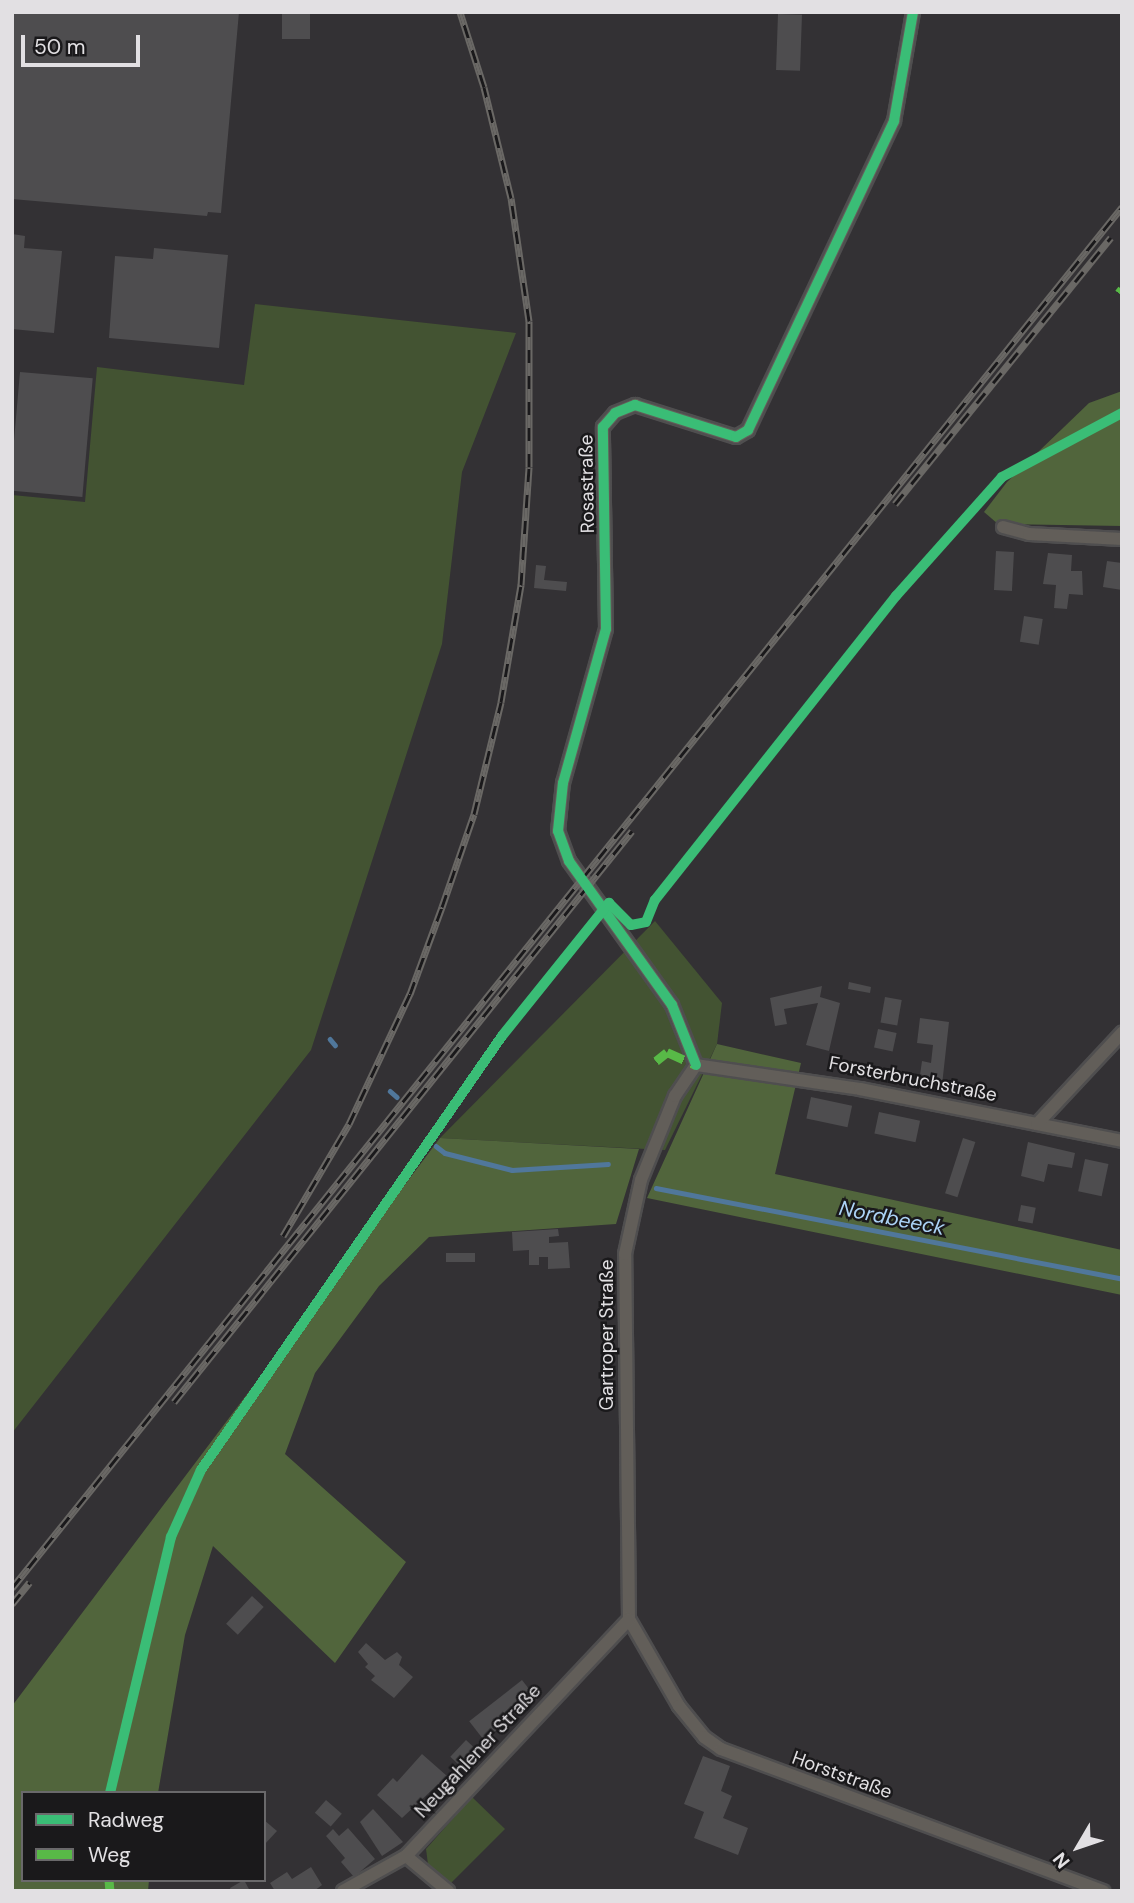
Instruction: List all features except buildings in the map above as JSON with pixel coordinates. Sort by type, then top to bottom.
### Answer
[{"type":"street","name":"Rosastraße","points":[[696,1065],[673,1005],[569,861],[558,831],[562,783],[606,629],[603,427],[615,413],[635,405],[736,437],[748,430],[894,121],[913,12]]},
{"type":"street","points":[[1003,527],[1029,534],[1122,539]]},
{"type":"street","points":[[1037,1124],[1122,1033]]},
{"type":"street","name":"Forsterbruchstraße","points":[[696,1065],[757,1070],[1122,1141]]},
{"type":"street","name":"Gartroper Straße","points":[[629,1619],[625,1254],[641,1180],[675,1096],[696,1065]]},
{"type":"street","name":"Neugahlener Straße","points":[[343,1891],[407,1856],[629,1619]]},
{"type":"street","name":"Horststraße","points":[[629,1619],[679,1706],[704,1737],[721,1749],[1102,1891]]},
{"type":"street","points":[[407,1856],[448,1891]]},
{"type":"green space","points":[[255,304],[516,333],[462,472],[442,644],[311,1050],[12,1433],[12,495],[85,502],[97,367],[244,385]]},
{"type":"green space","points":[[1122,391],[1122,526],[998,524],[984,512],[1007,482],[1089,403]]},
{"type":"green space","points":[[655,921],[722,1003],[717,1044],[665,1150],[440,1138]]},
{"type":"green space","points":[[717,1044],[801,1063],[775,1174],[1122,1250],[1122,1295],[647,1198]]},
{"type":"green space","points":[[440,1138],[639,1149],[616,1224],[429,1237],[379,1286],[315,1373],[285,1454],[406,1562],[335,1663],[213,1546],[185,1635],[158,1791],[21,1791],[21,1882],[149,1882],[148,1891],[12,1891],[12,1706]]},
{"type":"green space","points":[[472,1797],[505,1829],[451,1883],[428,1864],[426,1849]]},
{"type":"waterway","name":"Nordbeeck","points":[[330,1039],[335,1045]]},
{"type":"waterway","name":"Nordbeeck","points":[[390,1091],[397,1097]]},
{"type":"waterway","name":"Nordbeeck","points":[[436,1146],[445,1153],[512,1170],[608,1164]]},
{"type":"waterway","name":"Nordbeeck","points":[[656,1188],[1122,1279]]},
{"type":"railway","points":[[283,1236],[349,1124],[410,994],[442,907],[474,814],[501,702],[521,585],[529,467],[529,321],[511,198],[484,87],[460,12]]},
{"type":"railway","points":[[12,1588],[1122,207]]},
{"type":"railway","points":[[895,504],[1111,237]]},
{"type":"railway","points":[[174,1402],[632,831]]},
{"type":"railway","points":[[12,1604],[30,1582]]},
{"type":"marked path","points":[[1119,293],[1122,289]]},
{"type":"marked path","points":[[656,1061],[667,1052],[696,1065]]},
{"type":"marked path","points":[[109,1882],[110,1891]]},
{"type":"cycle path","points":[[696,1065],[672,1005],[569,861],[558,831],[563,783],[606,629],[603,427],[615,413],[635,405],[736,437],[748,430],[894,121],[913,12]]},
{"type":"cycle path","points":[[110,1791],[171,1537],[201,1470],[502,1036],[609,903],[631,925],[646,922],[655,900],[896,596],[1002,477],[1122,413]]}]
